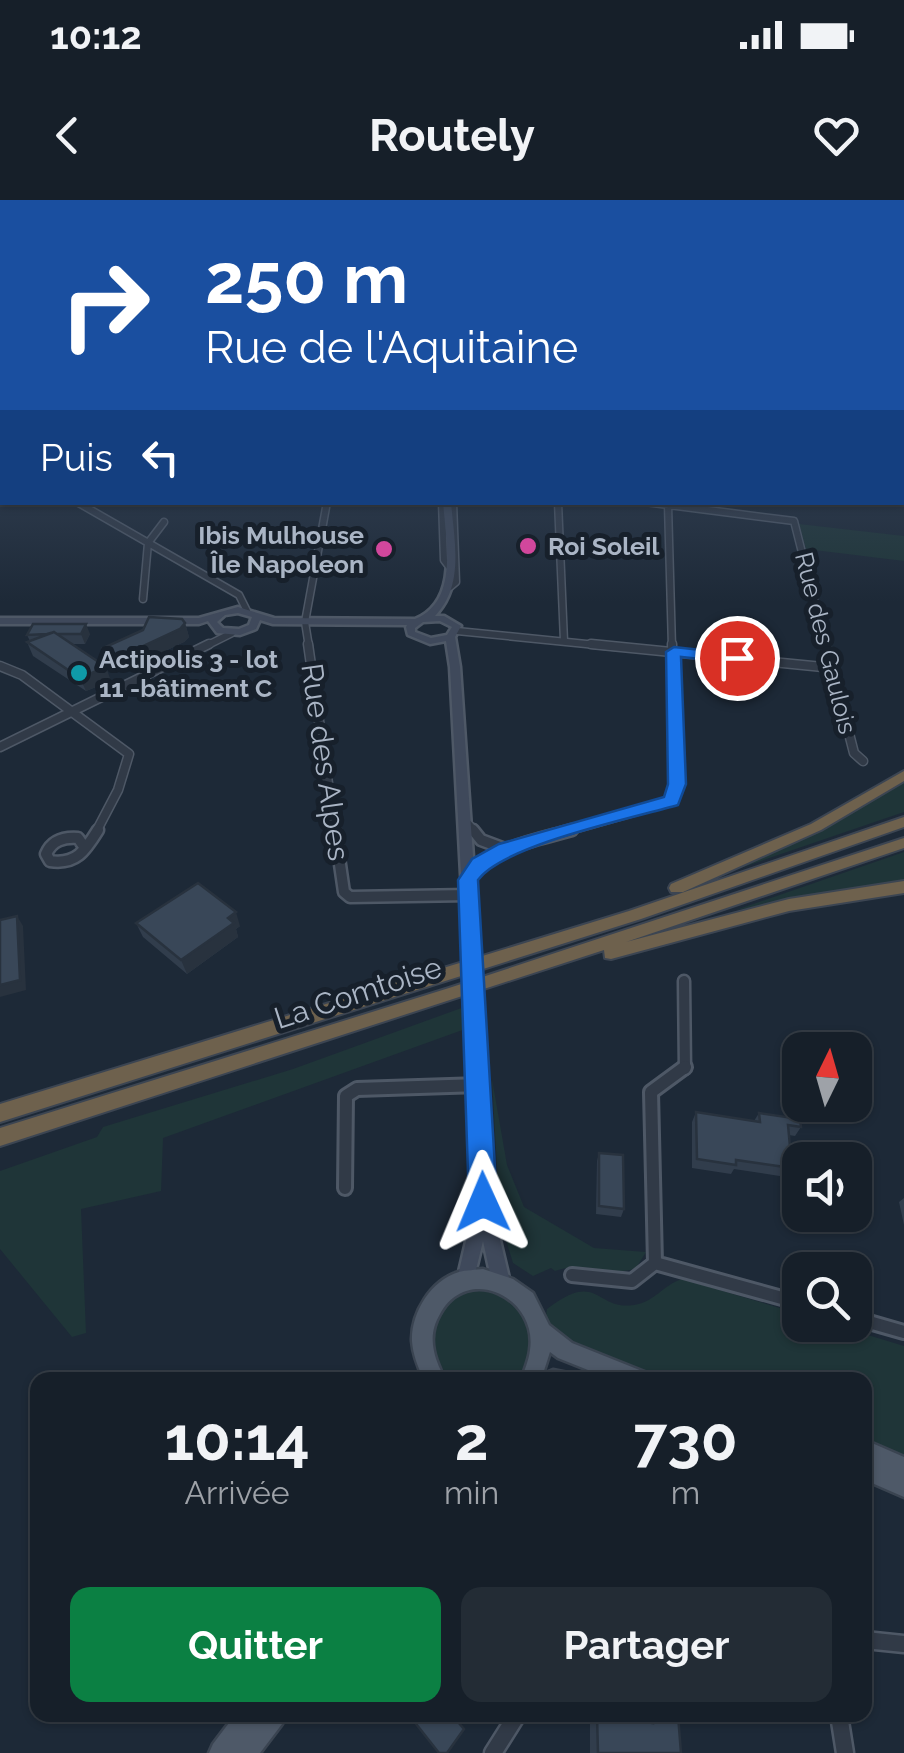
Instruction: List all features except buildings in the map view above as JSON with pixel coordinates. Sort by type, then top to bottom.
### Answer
[{"type":"highway","points":[[635,914],[656,896],[816,827],[904,774]]},
{"type":"highway","name":"La Comtoise","points":[[0,1110],[635,914],[904,822]]},
{"type":"highway","name":"La Comtoise","points":[[0,1137],[552,961],[904,842]]},
{"type":"highway","points":[[552,961],[579,963],[771,910],[904,887]]},
{"type":"main road","points":[[0,622],[199,620],[232,633],[255,622],[413,627],[443,606],[450,587],[447,505]]},
{"type":"main road","points":[[215,628],[233,610],[245,606],[255,622]]},
{"type":"main road","points":[[443,606],[447,619]]},
{"type":"main road","points":[[429,617],[455,624],[451,652],[456,667],[465,821],[483,1202],[501,1282]]},
{"type":"main road","points":[[413,627],[451,652]]},
{"type":"main road","points":[[430,641],[453,634]]},
{"type":"main road","points":[[466,1280],[483,1202]]},
{"type":"main road","points":[[431,1372],[426,1362],[423,1329],[438,1298],[466,1280],[501,1282],[528,1302],[542,1332],[542,1349],[534,1372]]},
{"type":"main road","points":[[542,1332],[565,1351],[619,1372]]},
{"type":"main road","points":[[872,1455],[904,1468]]},
{"type":"main road","points":[[872,1472],[904,1486]]},
{"type":"main road","points":[[222,1753],[246,1722]]},
{"type":"main road","points":[[244,1753],[268,1722]]},
{"type":"street","points":[[82,505],[239,595],[245,606]]},
{"type":"street","points":[[306,624],[327,505]]},
{"type":"street","points":[[447,505],[456,582],[450,587]]},
{"type":"street","points":[[558,505],[564,640]]},
{"type":"street","points":[[466,852],[503,850],[672,801],[677,784],[668,505]]},
{"type":"street","name":"Rue des Gaulois","points":[[668,505],[794,521],[854,753],[864,761]]},
{"type":"street","points":[[143,598],[148,543],[164,522]]},
{"type":"street","name":"Rue des Alpes","points":[[306,624],[344,892],[350,898],[469,895]]},
{"type":"street","points":[[0,748],[75,711],[215,628]]},
{"type":"street","points":[[453,634],[564,640],[833,668]]},
{"type":"street","points":[[0,666],[15,670],[124,748],[130,761],[96,828],[85,848],[68,862],[47,858],[46,850],[54,842],[78,838],[96,828]]},
{"type":"street","points":[[465,821],[481,840],[503,850]]},
{"type":"street","points":[[78,838],[85,848]]},
{"type":"street","points":[[468,880],[479,864],[503,850]]},
{"type":"street","points":[[655,1263],[650,1092],[685,1070],[684,981]]},
{"type":"street","points":[[345,1188],[346,1096],[356,1088],[480,1085]]},
{"type":"street","points":[[572,1275],[632,1281],[655,1263]]},
{"type":"street","points":[[655,1263],[782,1298]]},
{"type":"street","points":[[872,1323],[904,1332]]},
{"type":"street","points":[[872,1641],[904,1644]]},
{"type":"street","points":[[494,1753],[513,1722]]},
{"type":"street","points":[[840,1722],[845,1753]]},
{"type":"green space","points":[[799,524],[904,536],[904,561],[806,549]]},
{"type":"green space","points":[[904,777],[904,812],[720,875]]},
{"type":"green space","points":[[904,852],[904,881],[736,910]]},
{"type":"green space","points":[[467,1006],[468,1028],[163,1138],[161,1191],[81,1209],[86,1333],[72,1337],[0,1249],[0,1171],[97,1137],[103,1127],[293,1069]]},
{"type":"green space","points":[[492,1079],[507,1165],[524,1207],[594,1248],[646,1252],[636,1268],[551,1268],[533,1276],[513,1263],[500,1221]]},
{"type":"green space","points":[[682,1279],[782,1309],[782,1342],[872,1342],[872,1336],[904,1346],[904,1458],[872,1447],[872,1372],[644,1372],[558,1338],[546,1318],[547,1309],[577,1292],[595,1294],[621,1305],[648,1301]]},
{"type":"green space","points":[[479,1290],[495,1294],[519,1311],[530,1338],[521,1372],[445,1372],[436,1353],[436,1324],[451,1302]]},
{"type":"place","name":"Roi Soleil","points":[[528,546]]},
{"type":"place","name":"Ibis Mulhouse Île Napoleon","points":[[384,549]]},
{"type":"place","name":"Actipolis 3 - lot 11 -bâtiment C","points":[[79,673]]},
{"type":"route","points":[[483,1202],[468,880],[479,864],[506,849],[672,801],[677,784],[674,652],[737,658]]}]
